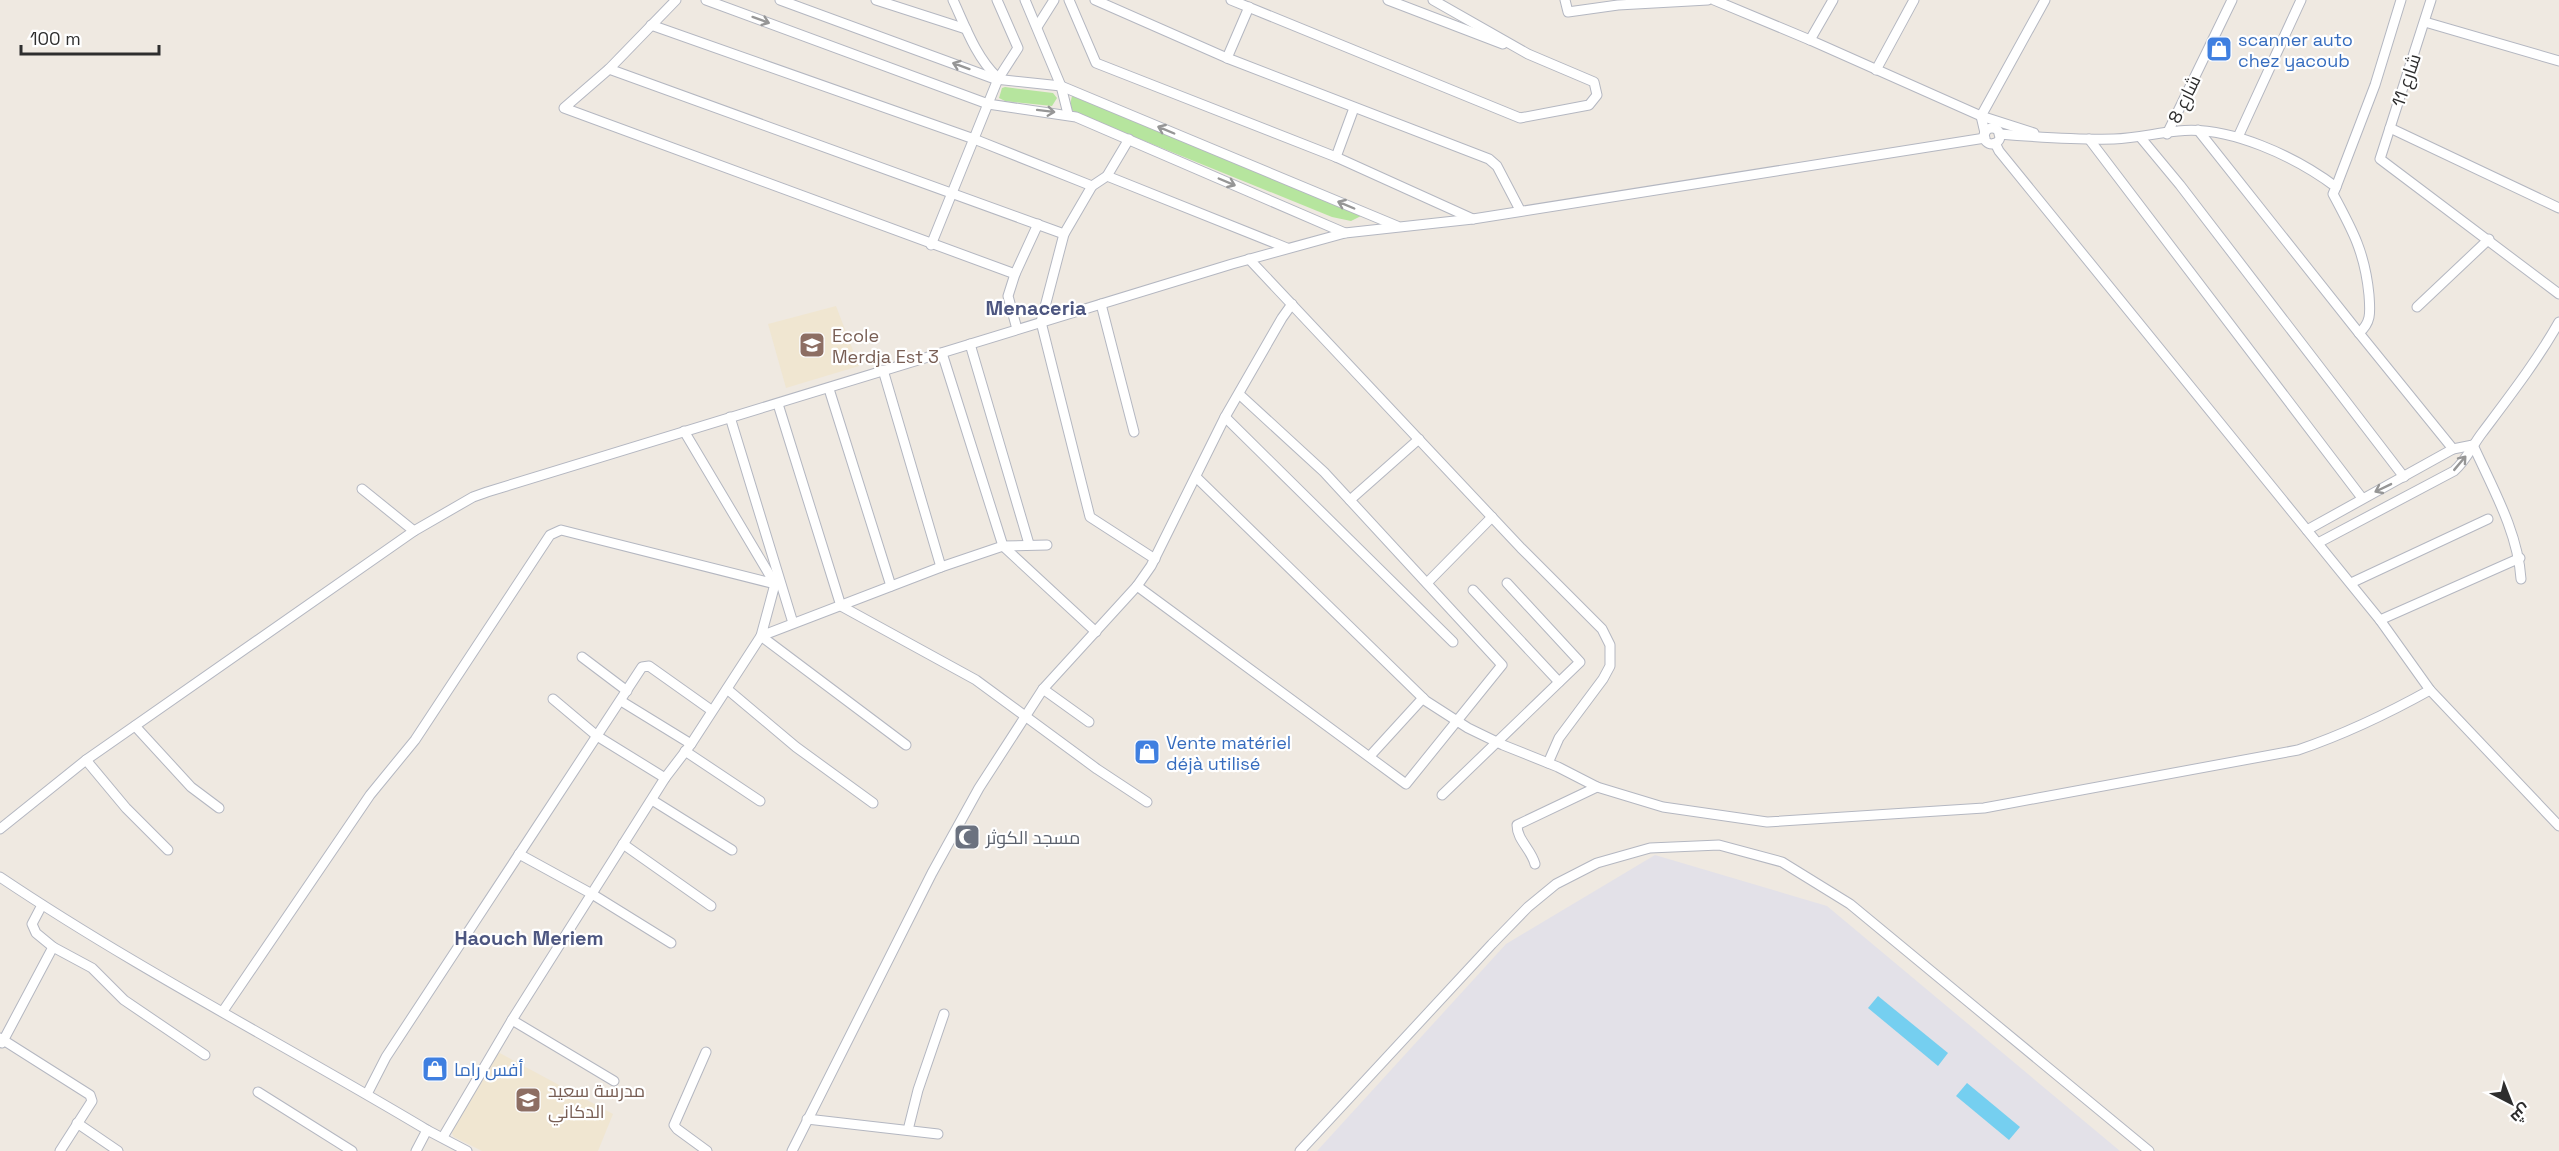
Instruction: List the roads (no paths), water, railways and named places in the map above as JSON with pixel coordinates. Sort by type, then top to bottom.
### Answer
[{"type":"street","points":[[676,0],[609,69],[564,108],[1015,274]]},
{"type":"street","points":[[706,0],[988,104],[1068,114],[1345,233]]},
{"type":"street","points":[[780,0],[999,79],[1061,86],[1400,227]]},
{"type":"street","points":[[876,0],[896,3],[966,28]]},
{"type":"street","points":[[953,0],[988,69],[999,79]]},
{"type":"street","points":[[932,245],[988,104],[999,79],[1018,48],[997,0]]},
{"type":"street","points":[[1024,0],[1061,86],[1068,114]]},
{"type":"street","points":[[1037,27],[1054,0]]},
{"type":"street","points":[[1069,0],[1096,63],[1336,157],[1473,219]]},
{"type":"street","points":[[1095,0],[1227,58],[1490,159],[1497,166],[1520,210]]},
{"type":"street","points":[[1231,0],[1520,118],[1589,105],[1597,94],[1594,82],[1388,0]]},
{"type":"street","points":[[1565,0],[1568,12],[1618,4],[1708,0]]},
{"type":"street","points":[[1714,0],[1982,116],[2048,138]]},
{"type":"street","points":[[1810,40],[1833,0]]},
{"type":"street","points":[[1876,70],[1914,0]]},
{"type":"street","points":[[1985,135],[1982,116],[2045,0]]},
{"type":"street","name":"شارع 8","points":[[2167,134],[2232,0]]},
{"type":"street","points":[[2238,137],[2301,0]]},
{"type":"street","points":[[2359,333],[2367,326],[2370,315],[2365,261],[2354,232],[2333,194],[2375,85],[2401,0]]},
{"type":"street","name":"شارع 11","points":[[2431,0],[2426,22],[2380,159],[2489,239]]},
{"type":"street","points":[[1435,1],[1528,54]]},
{"type":"street","points":[[1227,58],[1249,7]]},
{"type":"street","points":[[2426,22],[2559,61]]},
{"type":"street","points":[[651,25],[974,140],[1092,186]]},
{"type":"street","points":[[609,69],[951,195],[1064,234]]},
{"type":"street","points":[[1336,157],[1354,108]]},
{"type":"street","points":[[0,829],[86,760],[414,531],[480,494],[1017,329],[1249,259],[1345,233],[1473,219],[1985,135],[1994,128],[1999,151],[2351,583],[2430,690],[2559,826]]},
{"type":"street","points":[[2390,128],[2559,208]]},
{"type":"street","points":[[2198,130],[2453,449]]},
{"type":"street","points":[[1997,138],[2140,138],[2176,131],[2198,130],[2238,137],[2313,170],[2336,187]]},
{"type":"street","points":[[2140,138],[2180,185],[2404,477]]},
{"type":"street","points":[[2089,139],[2362,498]]},
{"type":"street","points":[[1129,140],[1107,176],[1092,186],[1064,234],[1041,322],[1090,517],[1155,559]]},
{"type":"street","points":[[1107,176],[1287,248]]},
{"type":"street","points":[[1017,329],[1008,296],[1015,274],[1038,224]]},
{"type":"street","points":[[2417,307],[2489,239],[2559,294]]},
{"type":"street","points":[[1249,259],[1492,517],[1602,629],[1610,645],[1610,666],[1603,679],[1559,738],[1548,763]]},
{"type":"street","points":[[1101,304],[1134,432]]},
{"type":"street","points":[[792,1151],[960,819],[1043,689],[1137,586],[1155,559],[1226,417],[1292,304]]},
{"type":"street","points":[[2318,543],[2454,471],[2462,464],[2473,445],[2541,354],[2559,322]]},
{"type":"street","points":[[970,344],[1029,544]]},
{"type":"street","points":[[942,353],[1003,546],[1096,632]]},
{"type":"street","points":[[883,370],[941,567]]},
{"type":"street","points":[[829,388],[891,586]]},
{"type":"street","points":[[1137,586],[1406,784],[1502,664],[1316,465],[1239,394]]},
{"type":"street","points":[[778,404],[841,606],[976,680],[1097,769],[1147,802]]},
{"type":"street","points":[[730,417],[793,623]]},
{"type":"street","points":[[1226,417],[1453,642]]},
{"type":"street","points":[[442,1137],[512,1020],[665,778],[761,636],[775,584],[684,431]]},
{"type":"street","points":[[1350,500],[1419,439]]},
{"type":"street","points":[[2307,530],[2453,449],[2473,445]]},
{"type":"street","points":[[2473,445],[2503,511],[2520,558],[2521,579]]},
{"type":"street","points":[[1196,477],[1422,698],[1496,742],[1548,763],[1596,787],[1663,807],[1767,822],[1984,808],[2298,750],[2343,734],[2390,713],[2430,690]]},
{"type":"street","points":[[362,489],[414,531]]},
{"type":"street","points":[[1427,583],[1492,517]]},
{"type":"street","points":[[2351,583],[2488,519]]},
{"type":"street","points":[[223,1011],[370,795],[415,740],[550,535],[561,530],[775,584]]},
{"type":"street","points":[[761,636],[941,567],[1003,546],[1047,545]]},
{"type":"street","points":[[2380,620],[2520,558]]},
{"type":"street","points":[[1442,795],[1580,662],[1507,583]]},
{"type":"street","points":[[1473,590],[1559,682]]},
{"type":"street","points":[[761,636],[906,745]]},
{"type":"street","points":[[582,657],[627,691]]},
{"type":"street","points":[[367,1094],[386,1057],[639,671],[647,665],[711,710]]},
{"type":"street","points":[[727,689],[796,747],[873,803]]},
{"type":"street","points":[[1043,689],[1089,722]]},
{"type":"street","points":[[1370,756],[1422,698]]},
{"type":"street","points":[[553,699],[597,736],[665,778]]},
{"type":"street","points":[[621,701],[760,801]]},
{"type":"street","points":[[135,726],[191,787],[219,808]]},
{"type":"street","points":[[86,760],[126,808],[168,850]]},
{"type":"street","points":[[1535,864],[1532,852],[1517,834],[1517,825],[1596,787]]},
{"type":"street","points":[[652,800],[732,850]]},
{"type":"street","points":[[623,844],[711,906]]},
{"type":"street","points":[[1300,1151],[1492,944],[1528,907],[1556,884],[1597,863],[1650,848],[1719,845],[1782,862],[1850,903],[2149,1151]]},
{"type":"street","points":[[519,854],[592,894],[671,943]]},
{"type":"street","points":[[0,877],[139,965],[467,1151]]},
{"type":"street","points":[[42,905],[32,928],[53,947],[92,968],[139,1011],[205,1055]]},
{"type":"street","points":[[53,947],[2,1041],[90,1095],[92,1101],[60,1150]]},
{"type":"street","points":[[908,1130],[918,1090],[944,1014]]},
{"type":"street","points":[[512,1020],[614,1081]]},
{"type":"street","points":[[706,1053],[674,1125],[677,1130],[707,1151]]},
{"type":"street","points":[[258,1092],[352,1151]]},
{"type":"street","points":[[807,1119],[938,1134]]},
{"type":"street","points":[[77,1123],[118,1151]]},
{"type":"street","points":[[416,1151],[427,1130]]},
{"type":"water","points":[[1878,996],[1948,1053],[1938,1066],[1868,1008]]},
{"type":"water","points":[[1967,1083],[2020,1127],[2009,1140],[1956,1096]]},
{"type":"place","name":"scanner auto chez yacoub","points":[[2219,49]]},
{"type":"place","name":"Ecole Merdja Est 3","points":[[812,345]]},
{"type":"place","name":"Vente matériel déjà utilisé","points":[[1147,752]]},
{"type":"place","name":"مسجد الكوثر","points":[[967,837]]},
{"type":"place","name":"أفس راما","points":[[435,1069]]},
{"type":"place","name":"مدرسة سعيد الدكاني","points":[[528,1100]]},
{"type":"district","name":"Menaceria","points":[[1036,308]]},
{"type":"district","name":"Haouch Meriem","points":[[529,938]]}]
